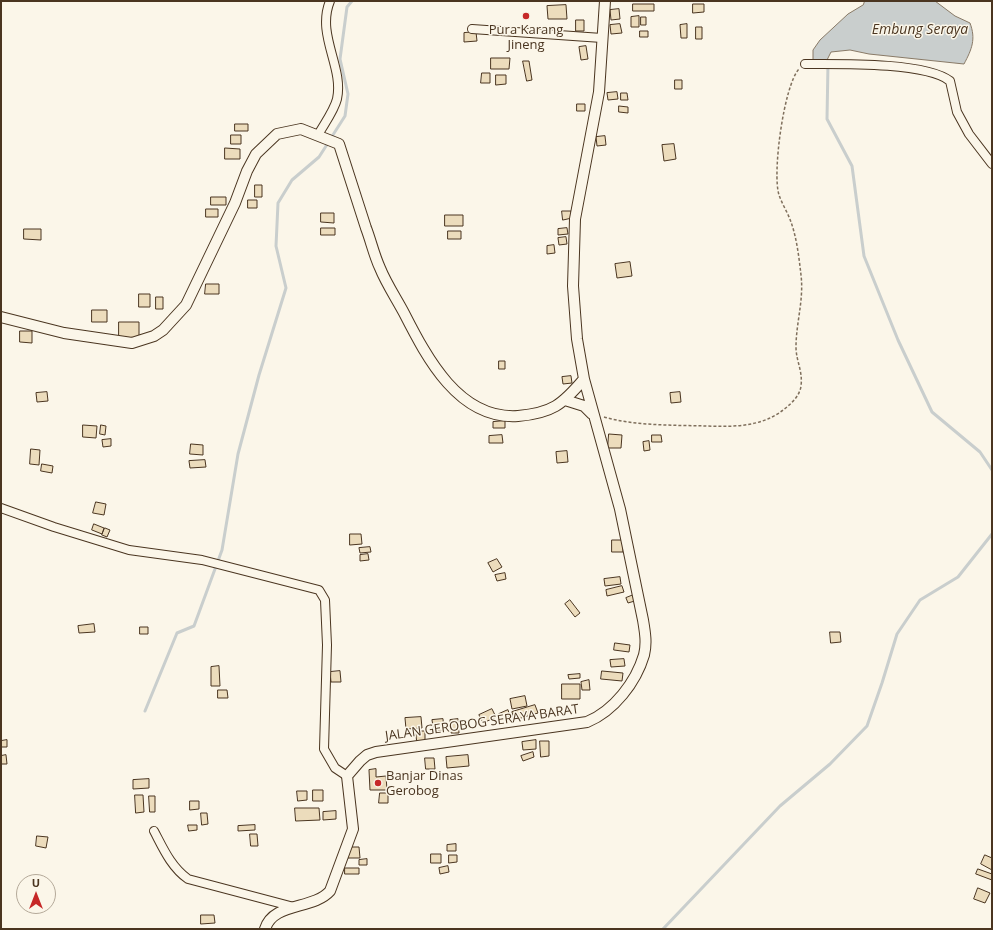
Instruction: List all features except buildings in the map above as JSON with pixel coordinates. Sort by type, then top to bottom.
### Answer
[{"type":"street","points":[[320,135],[337,95],[337,84],[326,27],[326,13],[330,1]]},
{"type":"street","name":"JALAN GEROBOG SERAYA BARAT","points":[[347,776],[367,755],[376,752],[587,722],[595,719],[619,699],[635,677],[644,654],[645,629],[620,508],[592,414],[584,379],[576,324],[573,286],[573,241],[577,202],[591,140],[599,92],[605,1]]},
{"type":"street","points":[[472,29],[602,38]]},
{"type":"street","points":[[805,64],[882,66],[924,71],[942,75],[950,81],[954,107],[963,124],[992,164]]},
{"type":"street","points":[[1,317],[64,333],[132,343],[154,336],[163,330],[186,305],[235,203],[247,171],[256,154],[277,134],[301,129],[320,135],[339,144],[380,268],[423,350],[447,383],[460,396],[478,408],[501,415],[531,415],[548,411],[565,400],[584,379]]},
{"type":"street","points":[[565,400],[584,406],[592,414]]},
{"type":"street","points":[[1,508],[54,527],[129,550],[202,560],[308,586],[319,590],[323,595],[327,645],[324,749],[334,768],[347,776],[353,829],[330,891],[319,899],[278,912],[271,917],[265,929]]},
{"type":"street","points":[[154,830],[168,857],[178,871],[188,879],[295,907]]},
{"type":"path","points":[[592,414],[632,422],[702,426],[743,425],[771,418],[792,402],[798,394],[801,372],[796,347],[802,304],[801,277],[795,234],[792,222],[779,195],[777,178],[782,125],[788,92],[794,74],[805,64]]},
{"type":"water","name":"Embung Seraya","points":[[865,1],[935,1],[955,16],[970,23],[973,39],[969,54],[964,64],[869,54],[850,50],[831,52],[825,64],[813,63],[813,50],[820,40],[848,14],[863,5]]},
{"type":"waterway","points":[[331,138],[345,116],[348,94],[340,59],[347,7],[352,1]]},
{"type":"waterway","points":[[828,64],[827,119],[852,166],[864,256],[898,340],[932,412],[980,452],[992,470]]},
{"type":"waterway","points":[[145,711],[177,633],[194,626],[222,550],[238,454],[259,375],[286,288],[276,246],[278,203],[292,180],[319,157],[328,143]]},
{"type":"waterway","points":[[663,929],[780,806],[830,764],[867,726],[897,634],[920,600],[958,577],[992,534]]},
{"type":"place","name":"Pura Karang Jineng","points":[[526,16]]},
{"type":"place","name":"Banjar Dinas Gerobog","points":[[378,783]]}]
